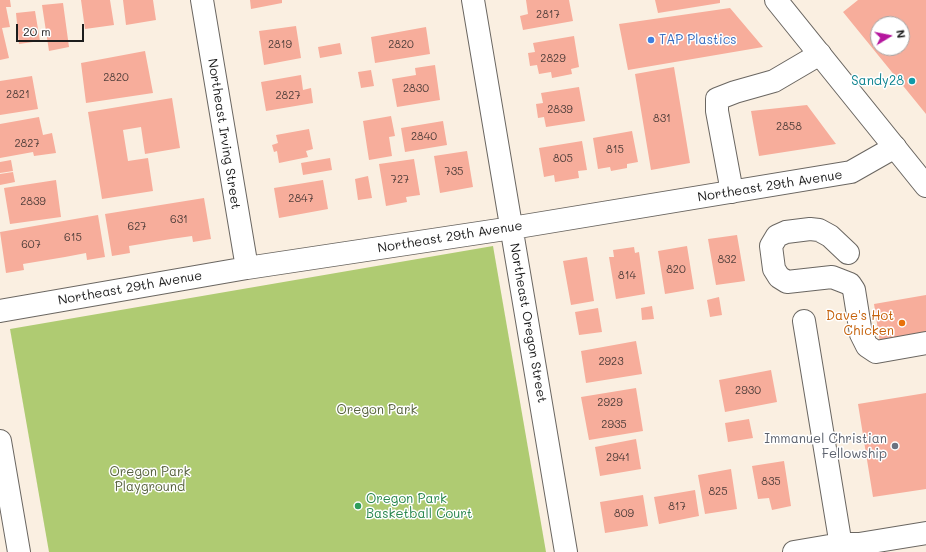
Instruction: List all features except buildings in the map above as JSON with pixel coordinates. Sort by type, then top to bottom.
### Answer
[{"type":"street","name":"Northeast Irving Street","points":[[202,0],[247,268]]},
{"type":"street","name":"Northeast Oregon Street","points":[[474,0],[566,552]]},
{"type":"street","points":[[776,0],[926,186]]},
{"type":"street","points":[[732,192],[717,111],[717,99],[734,92],[774,80],[820,54]]},
{"type":"street","name":"Northeast 29th Avenue","points":[[0,311],[247,268],[512,228],[851,172],[895,147]]},
{"type":"street","points":[[848,253],[830,236],[819,230],[810,229],[786,232],[777,236],[771,246],[774,268],[779,277],[787,282],[832,277],[850,284],[854,290],[861,334],[867,346],[876,352],[926,343]]},
{"type":"street","points":[[804,321],[842,548]]},
{"type":"street","points":[[0,441],[19,552]]},
{"type":"street","points":[[794,552],[842,548],[926,533]]},
{"type":"green space","name":"Oregon Park","points":[[493,246],[546,552],[49,552],[10,329]]},
{"type":"place","name":"TAP Plastics","points":[[651,40]]},
{"type":"place","name":"Sandy28","points":[[912,81]]},
{"type":"place","name":"Dave's Hot Chicken","points":[[902,323]]},
{"type":"place","name":"Immanuel Christian Fellowship","points":[[895,446]]},
{"type":"place","name":"Oregon Park Basketball Court","points":[[358,506]]},
{"type":"park label","name":"Oregon Park Playground","points":[[150,480]]}]
